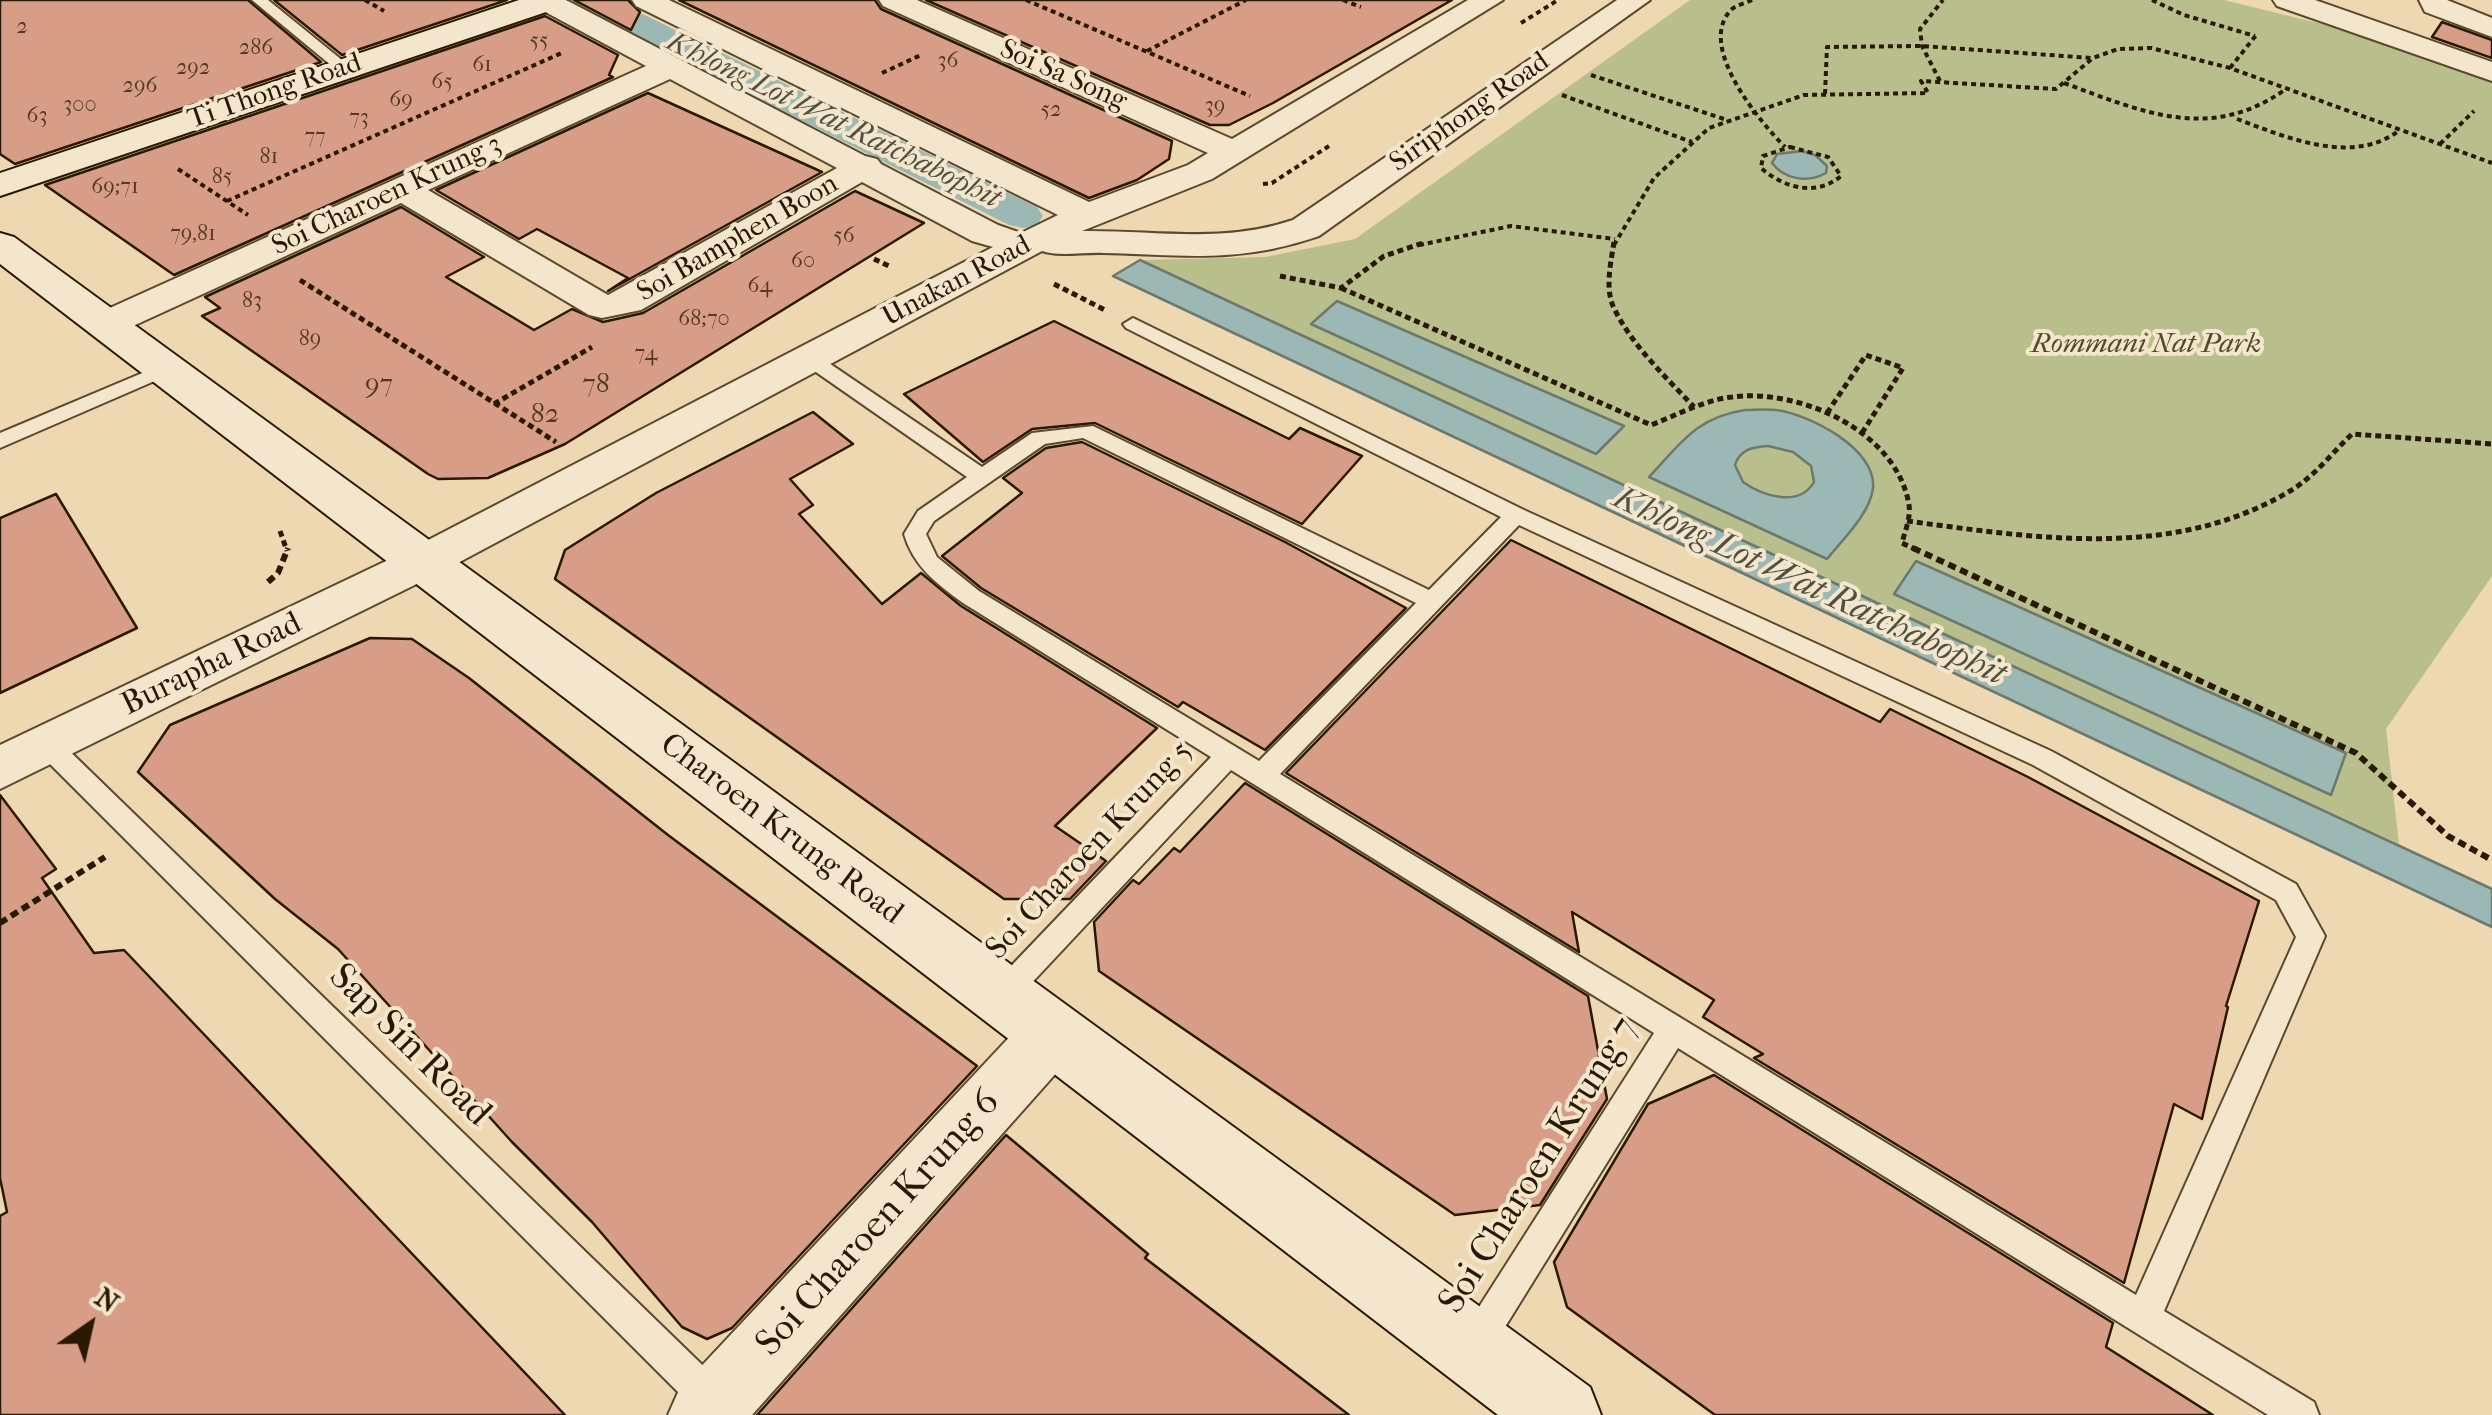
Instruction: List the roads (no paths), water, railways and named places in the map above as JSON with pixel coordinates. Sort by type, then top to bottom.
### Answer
[{"type":"main road","name":"Ti Thong Road","points":[[0,184],[548,1]]},
{"type":"main road","name":"Charoen Krung Road","points":[[0,244],[1562,1415]]},
{"type":"street","points":[[646,0],[1058,204],[1090,214]]},
{"type":"street","name":"Soi Sa Song","points":[[893,0],[1233,152]]},
{"type":"street","name":"Unakan Road","points":[[423,562],[1090,214],[1202,210],[1233,152],[1489,0]]},
{"type":"street","name":"Siriphong Road","points":[[1013,252],[1094,240],[1202,210],[1268,241],[1306,228],[1636,0]]},
{"type":"street","points":[[2287,0],[2492,72]]},
{"type":"street","points":[[2433,0],[2435,6],[2492,28]]},
{"type":"street","points":[[548,1],[668,68],[865,166],[985,232],[1013,252]]},
{"type":"street","name":"Soi Charoen Krung 3","points":[[106,324],[668,68]]},
{"type":"street","name":"Soi Bamphen Boon","points":[[402,190],[587,300],[616,306],[865,166]]},
{"type":"street","name":"Burapha Road","points":[[0,768],[423,562]]},
{"type":"street","name":"Soi Charoen Krung 6","points":[[709,1409],[1053,1033]]},
{"type":"lane","points":[[259,0],[344,68]]},
{"type":"lane","points":[[1133,324],[1516,515],[2042,758],[2286,892],[2311,936],[2144,1316]]},
{"type":"lane","points":[[810,359],[982,477]]},
{"type":"lane","points":[[0,440],[166,369]]},
{"type":"lane","points":[[1432,601],[1086,431],[1039,438],[926,516],[915,534],[918,548],[934,569],[971,598],[2301,1415]]},
{"type":"lane","points":[[1262,774],[1516,515]]},
{"type":"lane","name":"Sap Sin Road","points":[[47,745],[709,1409]]},
{"type":"lane","name":"Soi Charoen Krung 5","points":[[1002,995],[1229,754]]},
{"type":"lane","name":"Soi Charoen Krung 7","points":[[1473,1348],[1675,1027]]},
{"type":"water","points":[[1802,151],[1815,155],[1827,166],[1826,173],[1797,178],[1772,163],[1777,154]]},
{"type":"water","points":[[1140,260],[2492,889],[2492,927],[1113,276]]},
{"type":"water","points":[[1337,301],[1624,426],[1596,454],[1311,324]]},
{"type":"water","points":[[1776,410],[1806,418],[1838,436],[1864,460],[1871,474],[1871,498],[1855,526],[1827,559],[1649,477],[1691,433],[1728,413]],"holes":[[[1768,446],[1793,452],[1811,466],[1814,482],[1799,495],[1780,497],[1751,487],[1743,482],[1735,465],[1740,455],[1752,448]]]},
{"type":"water","points":[[1916,561],[2346,753],[2331,795],[1894,594]]},
{"type":"waterway","name":"Khlong Lot Wat Ratchabophit","points":[[588,0],[1023,216]]},
{"type":"park label","name":"Rommani Nat Park","points":[[2146,345]]}]
